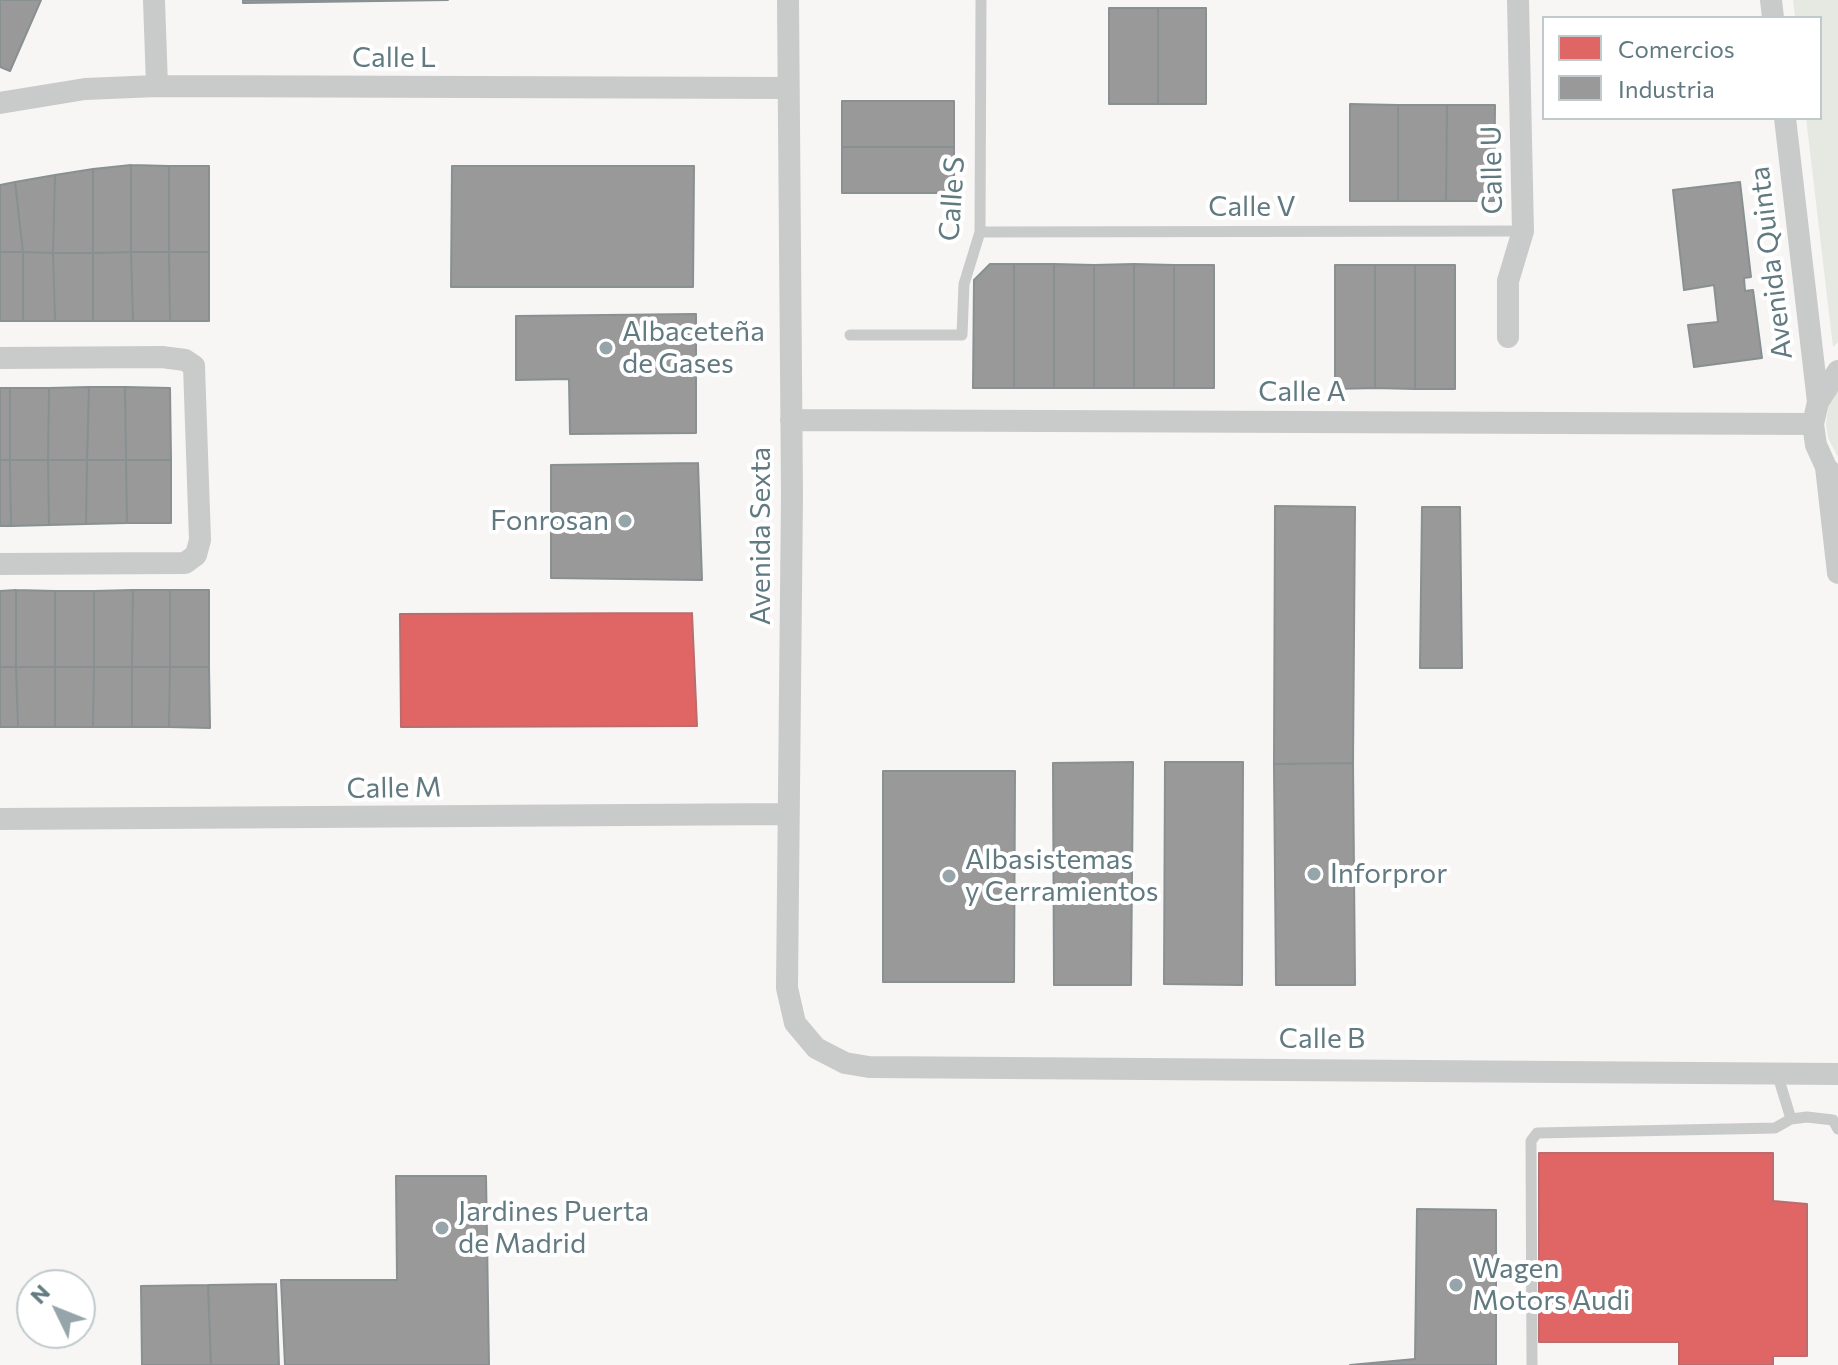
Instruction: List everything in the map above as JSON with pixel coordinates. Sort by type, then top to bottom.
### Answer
[{"type":"street","points":[[154,0],[157,86]]},
{"type":"street","name":"Avenida Sexta","points":[[788,0],[790,1008],[795,1023],[827,1057]]},
{"type":"street","name":"Calle U","points":[[1508,337],[1508,281],[1523,231],[1518,0]]},
{"type":"street","name":"Calle L","points":[[0,103],[85,89],[157,86],[788,88]]},
{"type":"street","name":"Avenida Quinta","points":[[1785,120],[1816,413],[1816,445],[1832,474]]},
{"type":"street","points":[[0,358],[162,357],[185,360],[194,366],[200,540],[196,555],[185,563],[0,564]]},
{"type":"street","points":[[1816,413],[1838,371]]},
{"type":"street","name":"Calle A","points":[[791,420],[1816,413]]},
{"type":"street","points":[[1832,474],[1838,573]]},
{"type":"street","name":"Calle M","points":[[0,819],[788,814]]},
{"type":"street","name":"Calle B","points":[[827,1057],[869,1067],[1831,1070]]},
{"type":"lane","name":"Calle S","points":[[850,335],[962,335],[964,284],[980,232],[981,0]]},
{"type":"lane","name":"Calle V","points":[[980,232],[1523,231]]},
{"type":"lane","points":[[1776,1071],[1791,1119]]},
{"type":"lane","points":[[1532,1365],[1531,1141],[1537,1133],[1775,1128],[1791,1119],[1833,1120],[1838,1129]]},
{"type":"shaded area","points":[[1793,0],[1838,0],[1838,342],[1833,347],[1806,120],[1822,120],[1822,16],[1795,16]]},
{"type":"shaded area","points":[[1838,386],[1838,457],[1828,438],[1826,423],[1828,407]]},
{"type":"building: Comercios","points":[[692,613],[697,726],[401,727],[400,614]]},
{"type":"building: Comercios","points":[[1539,1153],[1773,1153],[1773,1201],[1807,1204],[1807,1356],[1773,1356],[1773,1365],[1679,1365],[1679,1342],[1539,1342]]},
{"type":"building: Industria","points":[[0,0],[41,0],[10,71],[0,67]]},
{"type":"building: Industria","points":[[243,0],[448,0],[243,3]]},
{"type":"building: Industria","points":[[1109,8],[1158,8],[1158,104],[1109,104]]},
{"type":"building: Industria","points":[[1158,8],[1206,8],[1206,104],[1158,104]]},
{"type":"building: Industria","points":[[842,101],[954,101],[954,147],[842,147]]},
{"type":"building: Industria","points":[[1350,104],[1398,105],[1398,201],[1350,201]]},
{"type":"building: Industria","points":[[1398,105],[1447,105],[1446,201],[1398,201]]},
{"type":"building: Industria","points":[[1447,105],[1495,105],[1494,201],[1446,201]]},
{"type":"building: Industria","points":[[842,147],[954,147],[954,193],[842,193]]},
{"type":"building: Industria","points":[[131,165],[169,166],[169,252],[131,252]]},
{"type":"building: Industria","points":[[131,165],[131,252],[93,253],[93,169]]},
{"type":"building: Industria","points":[[169,166],[209,166],[209,252],[169,252]]},
{"type":"building: Industria","points":[[452,166],[694,166],[693,287],[451,287]]},
{"type":"building: Industria","points":[[93,169],[93,253],[53,253],[55,175]]},
{"type":"building: Industria","points":[[55,175],[53,253],[23,252],[15,182]]},
{"type":"building: Industria","points":[[15,182],[23,252],[0,252],[0,185]]},
{"type":"building: Industria","points":[[1740,182],[1751,277],[1744,278],[1745,291],[1753,290],[1762,358],[1694,367],[1688,325],[1718,322],[1714,285],[1684,290],[1673,190]]},
{"type":"building: Industria","points":[[0,252],[23,252],[23,321],[0,321]]},
{"type":"building: Industria","points":[[23,252],[53,253],[55,321],[23,321]]},
{"type":"building: Industria","points":[[131,252],[169,252],[170,321],[133,321]]},
{"type":"building: Industria","points":[[131,252],[133,321],[93,321],[93,253]]},
{"type":"building: Industria","points":[[169,252],[209,252],[209,321],[170,321]]},
{"type":"building: Industria","points":[[53,253],[93,253],[93,321],[55,321]]},
{"type":"building: Industria","points":[[990,264],[1014,264],[1014,388],[973,388],[974,280]]},
{"type":"building: Industria","points":[[1014,264],[1054,264],[1054,388],[1014,388]]},
{"type":"building: Industria","points":[[1054,264],[1094,265],[1094,388],[1054,388]]},
{"type":"building: Industria","points":[[1134,264],[1174,265],[1174,388],[1134,388]]},
{"type":"building: Industria","points":[[1134,264],[1134,388],[1094,388],[1094,265]]},
{"type":"building: Industria","points":[[1174,265],[1214,265],[1214,388],[1174,388]]},
{"type":"building: Industria","points":[[1335,265],[1375,265],[1375,388],[1335,389]]},
{"type":"building: Industria","points":[[1375,265],[1415,265],[1415,389],[1375,388]]},
{"type":"building: Industria","points":[[1415,265],[1455,265],[1455,389],[1415,389]]},
{"type":"building: Industria","name":"Albaceteña de Gases","points":[[696,314],[696,433],[570,434],[569,379],[516,380],[516,316]]},
{"type":"building: Industria","points":[[89,387],[87,460],[48,460],[49,388]]},
{"type":"building: Industria","points":[[89,387],[125,387],[126,460],[87,460]]},
{"type":"building: Industria","points":[[125,387],[170,388],[171,460],[126,460]]},
{"type":"building: Industria","points":[[0,388],[10,388],[10,460],[0,460]]},
{"type":"building: Industria","points":[[10,388],[49,388],[48,460],[10,460]]},
{"type":"building: Industria","points":[[0,460],[10,460],[11,526],[0,526]]},
{"type":"building: Industria","points":[[10,460],[48,460],[49,525],[11,526]]},
{"type":"building: Industria","points":[[48,460],[87,460],[86,524],[49,525]]},
{"type":"building: Industria","points":[[87,460],[126,460],[127,523],[86,524]]},
{"type":"building: Industria","points":[[126,460],[171,460],[171,523],[127,523]]},
{"type":"building: Industria","name":"Fonrosan","points":[[698,463],[702,580],[551,578],[551,465]]},
{"type":"building: Industria","points":[[1275,506],[1355,507],[1353,763],[1274,764]]},
{"type":"building: Industria","points":[[1422,507],[1460,507],[1462,668],[1420,668]]},
{"type":"building: Industria","points":[[16,590],[55,591],[55,667],[16,667]]},
{"type":"building: Industria","points":[[16,590],[16,667],[0,667],[0,591]]},
{"type":"building: Industria","points":[[133,590],[170,590],[170,667],[132,667]]},
{"type":"building: Industria","points":[[133,590],[132,667],[94,667],[94,591]]},
{"type":"building: Industria","points":[[170,590],[209,590],[209,667],[170,667]]},
{"type":"building: Industria","points":[[55,591],[94,591],[94,667],[55,667]]},
{"type":"building: Industria","points":[[0,667],[16,667],[18,727],[0,727]]},
{"type":"building: Industria","points":[[16,667],[55,667],[55,727],[18,727]]},
{"type":"building: Industria","points":[[55,667],[94,667],[93,727],[55,727]]},
{"type":"building: Industria","points":[[94,667],[132,667],[132,727],[93,727]]},
{"type":"building: Industria","points":[[132,667],[170,667],[169,727],[132,727]]},
{"type":"building: Industria","points":[[170,667],[209,667],[210,728],[169,727]]},
{"type":"building: Industria","points":[[1133,762],[1131,985],[1054,985],[1053,763]]},
{"type":"building: Industria","points":[[1165,762],[1243,762],[1242,985],[1164,984]]},
{"type":"building: Industria","name":"Inforpror","points":[[1353,763],[1355,985],[1276,985],[1274,764]]},
{"type":"building: Industria","name":"Albasistemas y Cerramientos","points":[[883,771],[1015,771],[1014,982],[883,982]]},
{"type":"building: Industria","name":"Jardines Puerta de Madrid","points":[[396,1176],[486,1176],[489,1365],[285,1365],[281,1280],[397,1280]]},
{"type":"building: Industria","name":"Wagen Motors Audi","points":[[1417,1209],[1496,1210],[1496,1365],[1350,1365],[1415,1359]]},
{"type":"building: Industria","points":[[276,1284],[279,1365],[211,1365],[208,1285]]},
{"type":"building: Industria","points":[[208,1285],[211,1365],[142,1365],[141,1286]]},
{"type":"place","name":"Albaceteña de Gases","points":[[606,348]]},
{"type":"place","name":"Fonrosan","points":[[625,521]]},
{"type":"place","name":"Inforpror","points":[[1314,874]]},
{"type":"place","name":"Albasistemas y Cerramientos","points":[[949,876]]},
{"type":"place","name":"Jardines Puerta de Madrid","points":[[442,1228]]},
{"type":"place","name":"Wagen Motors Audi","points":[[1456,1285]]}]
